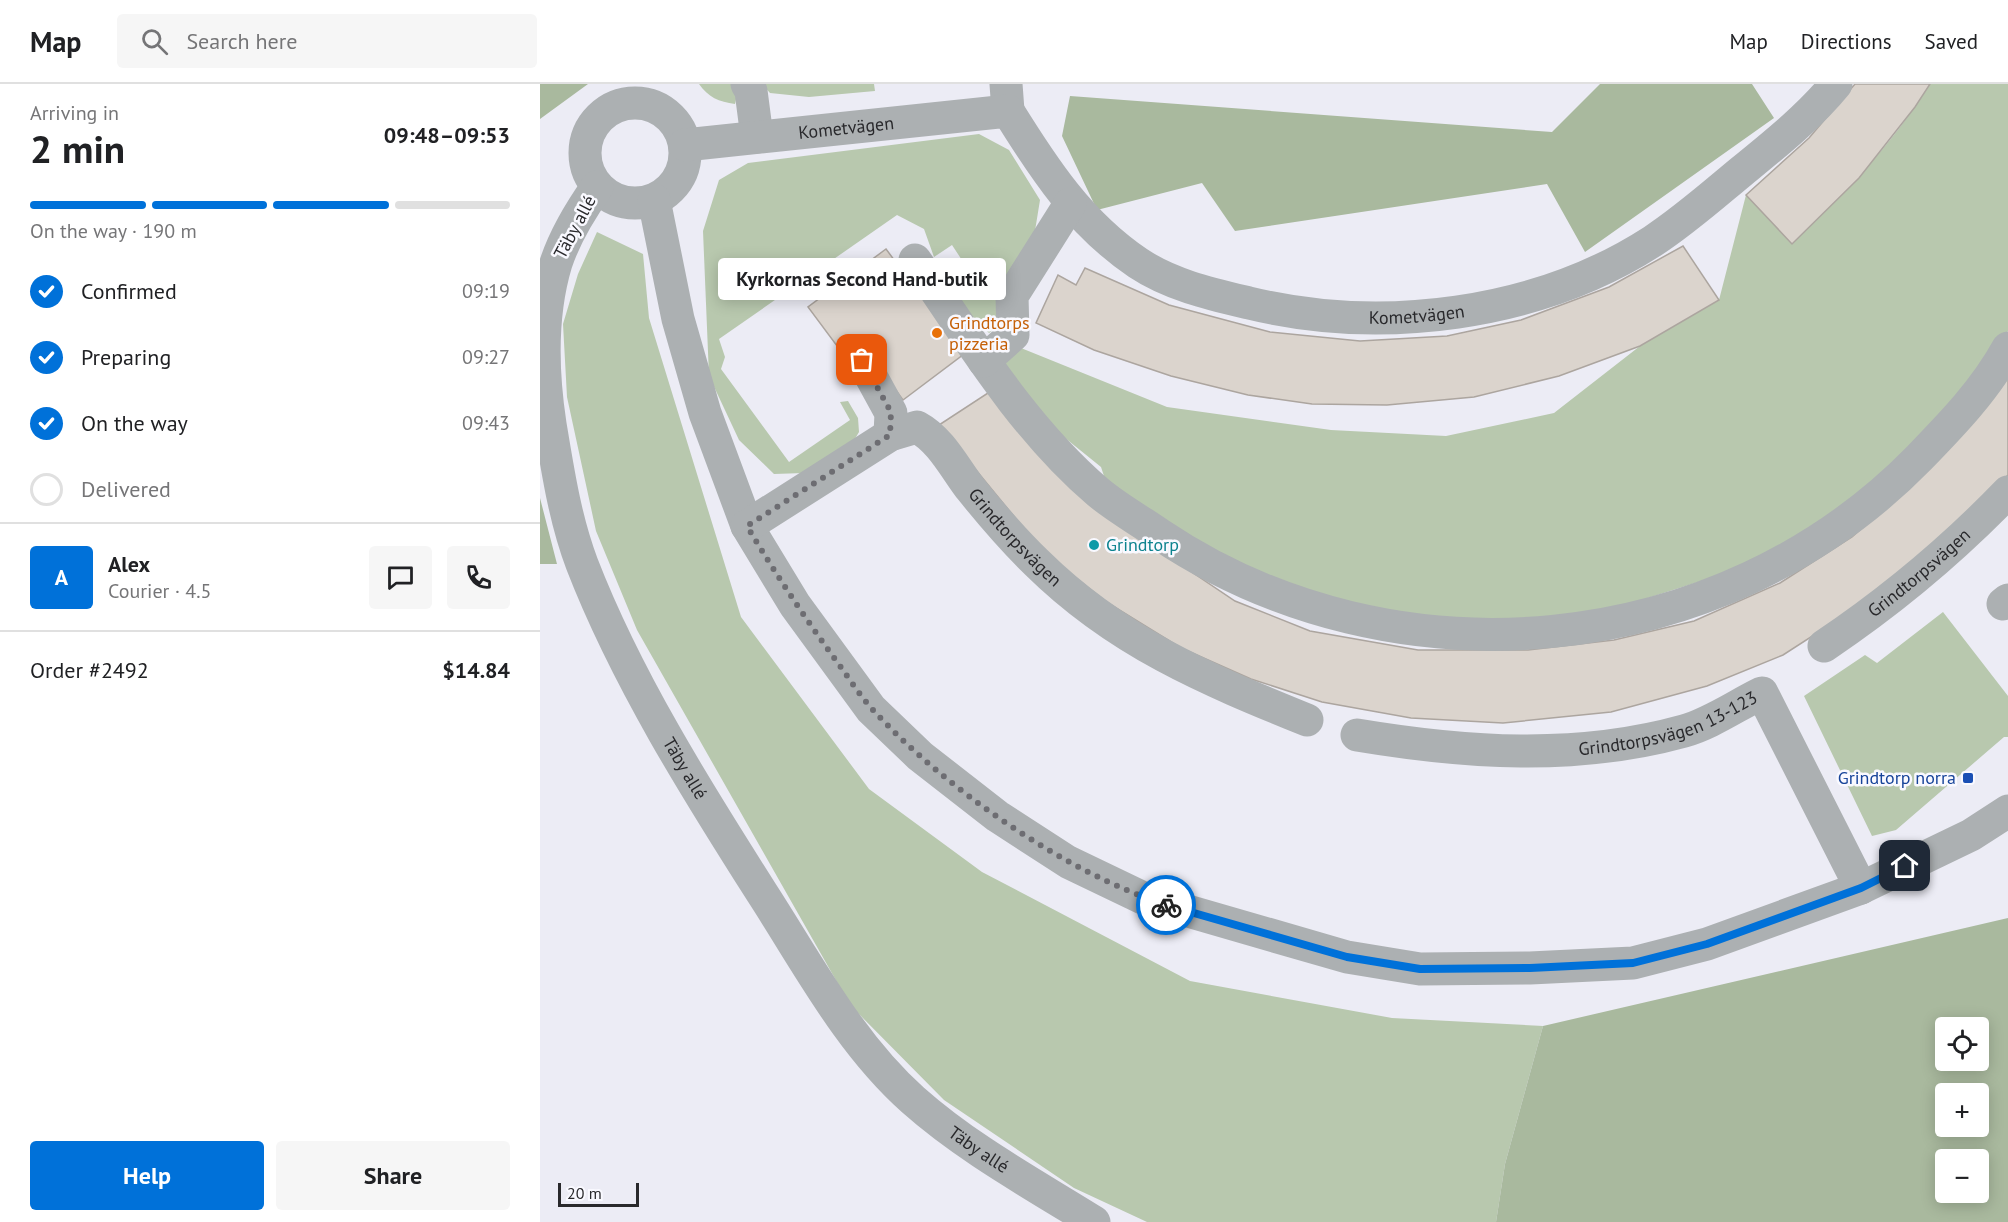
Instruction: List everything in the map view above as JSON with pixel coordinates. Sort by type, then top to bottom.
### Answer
[{"type":"street","points":[[747,84],[751,91],[757,137]]},
{"type":"street","name":"Kometvägen","points":[[685,145],[757,137],[1007,98],[1070,204],[1109,241],[1140,265],[1184,286],[1284,311],[1333,316],[1413,316],[1499,304],[1573,280],[1652,242],[1690,215],[1789,132],[1836,84]]},
{"type":"street","points":[[643,94],[665,113],[681,133],[685,145],[682,172],[675,183],[654,200],[639,204],[609,197],[597,187],[588,172],[585,155],[587,138],[595,122],[616,107],[643,94]]},
{"type":"street","name":"Täby allé","points":[[597,187],[581,210],[555,265],[542,343],[546,397],[561,490],[582,563],[624,657],[711,813],[854,1036],[912,1099],[984,1153],[1094,1222]]},
{"type":"street","points":[[654,200],[678,319],[705,413],[747,526],[795,605],[872,709],[920,756],[998,816],[1068,862],[1143,898],[1347,957],[1420,969],[1530,968],[1644,960],[1707,944],[1861,888],[1971,835],[2008,811]]},
{"type":"street","points":[[984,361],[1012,335],[1012,296],[1070,204]]},
{"type":"street","points":[[915,260],[984,361],[1042,436],[1099,493],[1180,548],[1254,587],[1350,620],[1436,632],[1515,634],[1625,622],[1712,597],[1804,551],[1850,520],[1897,480],[1961,415],[2008,348]]},
{"type":"street","points":[[862,360],[891,412],[890,435]]},
{"type":"street","name":"Grindtorpsvägen","points":[[747,526],[890,435],[917,427],[931,435],[971,489],[1037,563],[1069,592],[1111,623],[1186,669],[1307,720]]},
{"type":"street","name":"Grindtorpsvägen","points":[[1824,646],[1866,618],[1923,572],[1970,532],[2008,492]]},
{"type":"street","name":"Grindtorpsvägen 13-123","points":[[1357,735],[1437,748],[1512,751],[1595,749],[1686,730],[1762,693],[1861,888]]},
{"type":"green space","points":[[540,84],[588,84],[540,119]]},
{"type":"green space","points":[[699,84],[735,84],[738,91],[735,104],[714,98]]},
{"type":"green space","points":[[762,84],[874,84],[875,91],[809,97],[770,93]]},
{"type":"green space","points":[[1600,84],[1752,84],[1774,118],[1585,252],[1547,184],[1235,231],[1202,183],[1097,210],[1062,136],[1070,96],[1552,132]]},
{"type":"green space","points":[[1929,84],[2008,84],[2008,331],[1968,389],[1925,443],[1796,551],[1544,631],[1407,624],[1269,583],[1110,494],[1101,467],[1049,425],[1003,368],[1016,346],[1167,407],[1331,430],[1446,436],[1554,413],[1640,346],[1719,300],[1746,195],[1792,243],[1883,148],[1900,128]]},
{"type":"green space","points":[[979,134],[1009,150],[1040,200],[1023,305],[989,333],[965,309],[959,295],[977,283],[952,245],[934,257],[924,229],[897,215],[719,339],[725,357],[721,369],[789,462],[850,420],[840,402],[848,401],[858,418],[859,432],[853,442],[804,473],[774,474],[739,440],[709,376],[703,231],[719,180],[748,163]]},
{"type":"green space","points":[[597,232],[643,254],[649,318],[741,617],[869,789],[982,872],[1190,981],[1392,1018],[1543,1026],[1505,1164],[1496,1222],[1147,1222],[1074,1188],[944,1100],[850,1005],[637,630],[596,531],[567,397],[563,324],[578,274]]},
{"type":"green space","points":[[540,498],[557,564],[540,564]]},
{"type":"green space","points":[[1943,612],[2008,696],[2008,737],[2004,737],[1896,830],[1872,836],[1804,696],[1865,655],[1877,663]]},
{"type":"green space","points":[[2008,918],[2008,1222],[1496,1222],[1505,1164],[1543,1026]]},
{"type":"building","points":[[1855,84],[1930,84],[1915,107],[1859,178],[1792,244],[1746,195],[1809,138]]},
{"type":"building","points":[[1683,246],[1719,300],[1640,346],[1559,376],[1474,397],[1387,405],[1312,404],[1248,395],[1171,376],[1094,350],[1036,323],[1058,275],[1076,285],[1085,268],[1169,305],[1270,332],[1360,341],[1447,336],[1521,320],[1609,287]]},
{"type":"building","points":[[886,249],[964,354],[903,400],[863,345],[846,358],[808,307]]},
{"type":"building","name":"Grindtorp","points":[[2008,365],[2008,475],[1947,537],[1870,599],[1783,655],[1707,686],[1611,712],[1503,723],[1411,718],[1322,702],[1251,679],[1181,648],[1108,603],[1044,553],[939,425],[991,391],[1113,519],[1235,601],[1310,631],[1418,650],[1528,650],[1614,640],[1694,621],[1780,583],[1852,537],[1921,477]]},
{"type":"way so far","points":[[862,360],[891,412],[890,435],[747,526],[795,605],[872,709],[920,756],[998,816],[1068,862],[1143,898],[1166,905]]},
{"type":"place","name":"Grindtorps pizzeria","points":[[937,333]]},
{"type":"place","name":"Kyrkornas Second Hand-butik","points":[[862,360]]},
{"type":"place","name":"Grindtorp","points":[[1094,545]]},
{"type":"place","name":"Grindtorp norra","points":[[1968,778]]},
{"type":"route","points":[[1166,905],[1347,957],[1420,969],[1530,968],[1633,963],[1707,944],[1861,888],[1905,866]]}]
